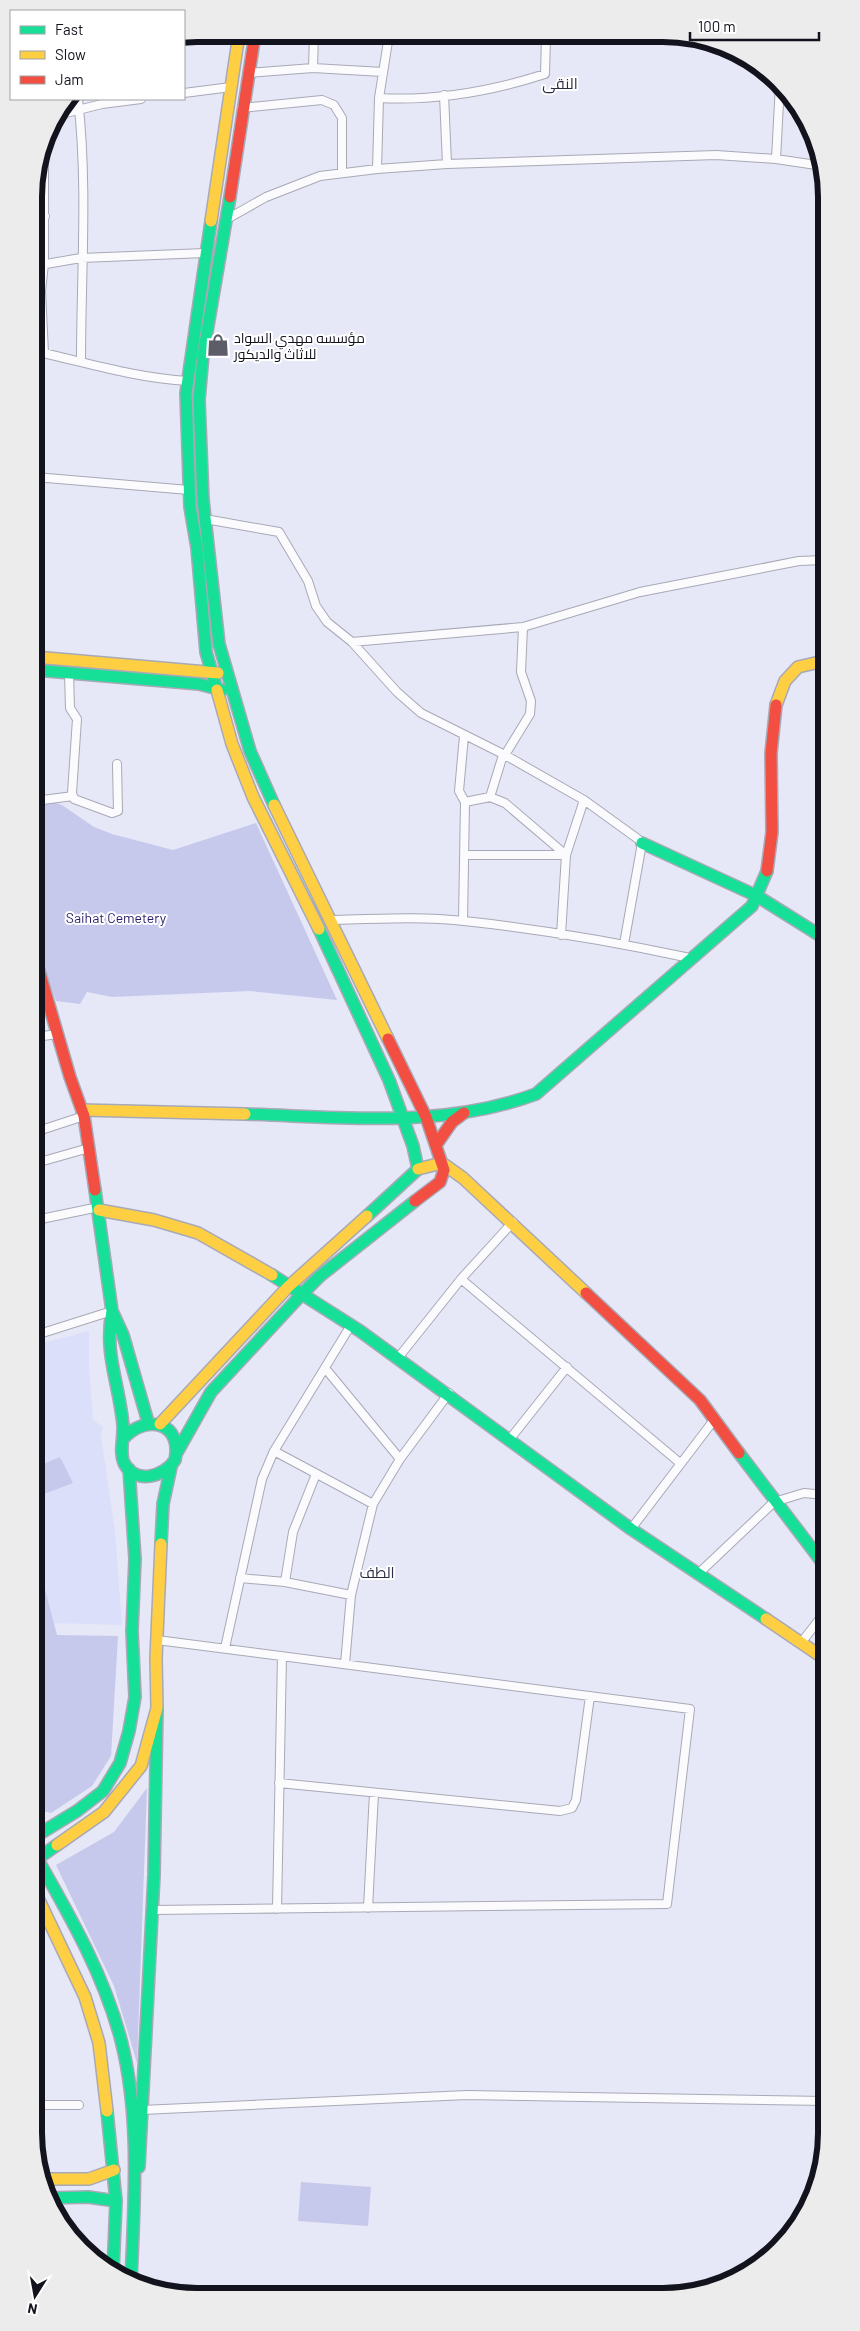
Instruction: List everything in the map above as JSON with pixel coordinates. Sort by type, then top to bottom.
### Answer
[{"type":"main road","points":[[238,43],[205,253],[188,381],[189,490],[197,548],[206,652],[232,744],[253,797],[333,958],[404,1119],[417,1158],[418,1169]]},
{"type":"main road","points":[[131,2274],[152,1910],[157,1640],[163,1504],[171,1467],[176,1454],[211,1392],[320,1276],[440,1182],[444,1170],[426,1118],[250,751],[219,644],[203,500],[201,382],[203,355],[227,219],[253,43]]},
{"type":"main road","points":[[43,658],[228,674]]},
{"type":"main road","points":[[83,1113],[404,1119],[465,1113],[518,1103],[536,1094],[752,906],[764,884],[771,852],[771,731],[774,708],[784,683],[798,667],[818,662]]},
{"type":"main road","points":[[43,671],[199,684],[233,693]]},
{"type":"main road","points":[[642,843],[757,896],[818,934]]},
{"type":"main road","points":[[43,984],[70,1077],[83,1113],[99,1208],[112,1311],[123,1335],[148,1422]]},
{"type":"main road","points":[[436,1145],[452,1122],[465,1113]]},
{"type":"main road","points":[[160,1424],[288,1287],[418,1169],[442,1162]]},
{"type":"main road","points":[[442,1162],[463,1178],[512,1222],[700,1400],[774,1502],[817,1556]]},
{"type":"main road","points":[[99,1208],[154,1220],[198,1233],[264,1270],[288,1287],[351,1325],[449,1394],[631,1529],[817,1654]]},
{"type":"main road","points":[[43,1831],[77,1811],[104,1791],[120,1763],[130,1731],[135,1697],[132,1631],[134,1559],[129,1469],[121,1454],[123,1439],[108,1332],[112,1311]]},
{"type":"main road","points":[[123,1439],[130,1429],[148,1422],[160,1424],[171,1432],[176,1443],[176,1454]]},
{"type":"main road","points":[[129,1469],[142,1477],[155,1477],[171,1467]]},
{"type":"main road","points":[[43,1854],[104,1812],[123,1791],[141,1766],[157,1708]]},
{"type":"main road","points":[[43,1824],[50,1826]]},
{"type":"main road","points":[[43,1868],[76,1926],[98,1974],[117,2031],[126,2069],[134,2147],[134,2226]]},
{"type":"main road","points":[[43,1908],[84,1997],[99,2044],[114,2170],[116,2201],[113,2263]]},
{"type":"main road","points":[[50,2179],[91,2178],[105,2176],[114,2170]]},
{"type":"main road","points":[[56,2198],[88,2197],[116,2201]]},
{"type":"street","points":[[380,98],[404,99],[482,91],[545,74],[546,42]]},
{"type":"street","points":[[313,68],[314,43]]},
{"type":"street","points":[[377,169],[380,98],[388,43]]},
{"type":"street","points":[[248,74],[313,68],[383,72]]},
{"type":"street","points":[[185,93],[231,87]]},
{"type":"street","points":[[444,95],[447,164]]},
{"type":"street","points":[[776,159],[779,96]]},
{"type":"street","points":[[78,100],[82,128],[84,186],[81,258],[81,361]]},
{"type":"street","points":[[68,113],[102,104],[133,100]]},
{"type":"street","points":[[242,108],[322,100],[334,105],[342,118],[342,173]]},
{"type":"street","points":[[227,219],[266,197],[320,176],[377,169],[447,164],[716,155],[776,159],[814,165]]},
{"type":"street","points":[[43,271],[44,175]]},
{"type":"street","points":[[44,264],[81,258],[205,253]]},
{"type":"street","points":[[43,338],[44,353],[145,377],[188,381]]},
{"type":"street","points":[[43,479],[189,490]]},
{"type":"street","points":[[205,519],[279,532],[308,581],[316,606],[328,622],[352,642],[398,692],[421,713],[504,755],[584,800],[642,843],[624,944]]},
{"type":"street","points":[[352,642],[523,627],[640,592],[799,561],[818,560]]},
{"type":"street","points":[[490,798],[504,755],[530,714],[531,701],[521,672],[523,627]]},
{"type":"street","points":[[69,673],[70,708],[76,719],[73,796],[77,802],[116,813],[120,808],[117,764]]},
{"type":"street","points":[[463,921],[465,802],[459,791],[464,736]]},
{"type":"street","points":[[43,800],[73,796]]},
{"type":"street","points":[[465,802],[490,798],[505,803],[566,855]]},
{"type":"street","points":[[561,935],[566,855],[584,800]]},
{"type":"street","points":[[465,856],[566,855]]},
{"type":"street","points":[[330,920],[394,918],[463,921],[624,944],[690,958]]},
{"type":"street","points":[[43,1036],[58,1034]]},
{"type":"street","points":[[43,1129],[83,1113]]},
{"type":"street","points":[[43,1160],[89,1148]]},
{"type":"street","points":[[43,1219],[99,1208]]},
{"type":"street","points":[[398,1358],[461,1279],[512,1222]]},
{"type":"street","points":[[461,1279],[680,1463]]},
{"type":"street","points":[[43,1332],[112,1311]]},
{"type":"street","points":[[224,1648],[262,1479],[274,1451],[351,1325]]},
{"type":"street","points":[[510,1439],[567,1367]]},
{"type":"street","points":[[325,1368],[400,1459]]},
{"type":"street","points":[[344,1664],[351,1595],[373,1504],[400,1459],[449,1394]]},
{"type":"street","points":[[631,1529],[714,1420]]},
{"type":"street","points":[[274,1451],[373,1504]]},
{"type":"street","points":[[285,1582],[294,1532],[316,1474]]},
{"type":"street","points":[[698,1574],[774,1502],[804,1493],[817,1494]]},
{"type":"street","points":[[240,1578],[285,1582],[351,1595]]},
{"type":"street","points":[[801,1643],[817,1622]]},
{"type":"street","points":[[152,1910],[667,1904],[690,1709],[157,1640]]},
{"type":"street","points":[[276,1909],[282,1656]]},
{"type":"street","points":[[279,1783],[560,1811],[572,1808],[576,1800],[590,1696]]},
{"type":"street","points":[[368,1908],[374,1793]]},
{"type":"street","points":[[142,2110],[467,2095],[817,2101]]},
{"type":"street","points":[[43,2105],[79,2105]]},
{"type":"shaded area","points":[[89,1331],[89,1368],[93,1420],[103,1427],[101,1436],[115,1532],[122,1625],[54,1623],[45,1589],[43,1590],[43,1343]]},
{"type":"green space","name":"Saihat Cemetery","points":[[49,801],[62,805],[94,827],[112,834],[173,850],[256,823],[337,1000],[250,991],[112,997],[87,992],[80,1004],[56,1001],[43,967],[43,802]]},
{"type":"green space","points":[[60,1457],[73,1483],[43,1494],[43,1464]]},
{"type":"green space","points":[[45,1589],[57,1635],[118,1636],[111,1756],[92,1786],[51,1813],[43,1811],[43,1590]]},
{"type":"green space","points":[[147,1788],[137,2063],[114,1986],[56,1865],[114,1832]]},
{"type":"green space","points":[[301,2182],[371,2187],[368,2226],[298,2221]]},
{"type":"traffic: fast","points":[[230,197],[203,355],[199,400],[203,500],[219,644],[250,751],[274,805]]},
{"type":"traffic: fast","points":[[211,221],[186,393],[190,507],[197,548],[206,652],[217,690]]},
{"type":"traffic: fast","points":[[43,671],[199,684],[222,690]]},
{"type":"traffic: fast","points":[[642,843],[757,896],[818,934]]},
{"type":"traffic: fast","points":[[245,1114],[355,1118],[428,1116],[465,1112],[501,1105],[536,1094],[752,906],[767,871]]},
{"type":"traffic: fast","points":[[319,929],[389,1080],[413,1146],[418,1169],[367,1216]]},
{"type":"traffic: fast","points":[[95,1190],[112,1311],[123,1335],[148,1422]]},
{"type":"traffic: fast","points":[[176,1454],[211,1392],[301,1295],[320,1276],[415,1201]]},
{"type":"traffic: fast","points":[[272,1275],[360,1331],[631,1529],[766,1619]]},
{"type":"traffic: fast","points":[[112,1311],[110,1327],[111,1355],[123,1425],[122,1454],[124,1463],[135,1474],[150,1476],[164,1471],[175,1460],[176,1447],[173,1437],[168,1430],[161,1426],[152,1424],[142,1426],[132,1431],[123,1439]]},
{"type":"traffic: fast","points":[[739,1453],[817,1556]]},
{"type":"traffic: fast","points":[[161,1544],[163,1504],[171,1467]]},
{"type":"traffic: fast","points":[[43,1832],[77,1811],[103,1791],[120,1763],[129,1731],[135,1697],[132,1631],[135,1559],[129,1469]]},
{"type":"traffic: fast","points":[[139,2167],[154,1875],[157,1708]]},
{"type":"traffic: fast","points":[[43,1855],[57,1845]]},
{"type":"traffic: fast","points":[[43,1869],[74,1924],[96,1969],[121,2040],[127,2070],[134,2130],[135,2161],[131,2274]]},
{"type":"traffic: fast","points":[[107,2111],[116,2201],[113,2263]]},
{"type":"traffic: fast","points":[[56,2198],[88,2197],[116,2201]]},
{"type":"traffic: slow","points":[[211,221],[238,43]]},
{"type":"traffic: slow","points":[[43,658],[218,673]]},
{"type":"traffic: slow","points":[[776,705],[785,681],[798,667],[818,662]]},
{"type":"traffic: slow","points":[[217,690],[232,744],[253,797],[319,929]]},
{"type":"traffic: slow","points":[[274,805],[388,1039]]},
{"type":"traffic: slow","points":[[82,1110],[245,1114]]},
{"type":"traffic: slow","points":[[418,1169],[442,1163],[463,1178],[586,1293]]},
{"type":"traffic: slow","points":[[99,1210],[154,1220],[198,1233],[272,1275]]},
{"type":"traffic: slow","points":[[160,1424],[288,1287],[367,1216]]},
{"type":"traffic: slow","points":[[57,1845],[104,1812],[141,1766],[157,1708],[156,1658],[161,1544]]},
{"type":"traffic: slow","points":[[766,1619],[817,1654]]},
{"type":"traffic: slow","points":[[43,1909],[85,1997],[99,2043],[107,2111]]},
{"type":"traffic: slow","points":[[50,2179],[89,2179],[114,2170]]},
{"type":"traffic: jam","points":[[230,197],[254,43]]},
{"type":"traffic: jam","points":[[767,871],[772,832],[771,753],[776,705]]},
{"type":"traffic: jam","points":[[43,984],[70,1077],[84,1116],[95,1190]]},
{"type":"traffic: jam","points":[[388,1039],[426,1117],[444,1170],[440,1182],[415,1201]]},
{"type":"traffic: jam","points":[[436,1145],[452,1122],[464,1113]]},
{"type":"traffic: jam","points":[[586,1293],[700,1400],[739,1453]]},
{"type":"place","name":"مؤسسه مهدي السواد للاثاث والديكور","points":[[218,345]]},
{"type":"district","name":"النقى","points":[[560,83]]},
{"type":"district","name":"الطف","points":[[377,1572]]}]
